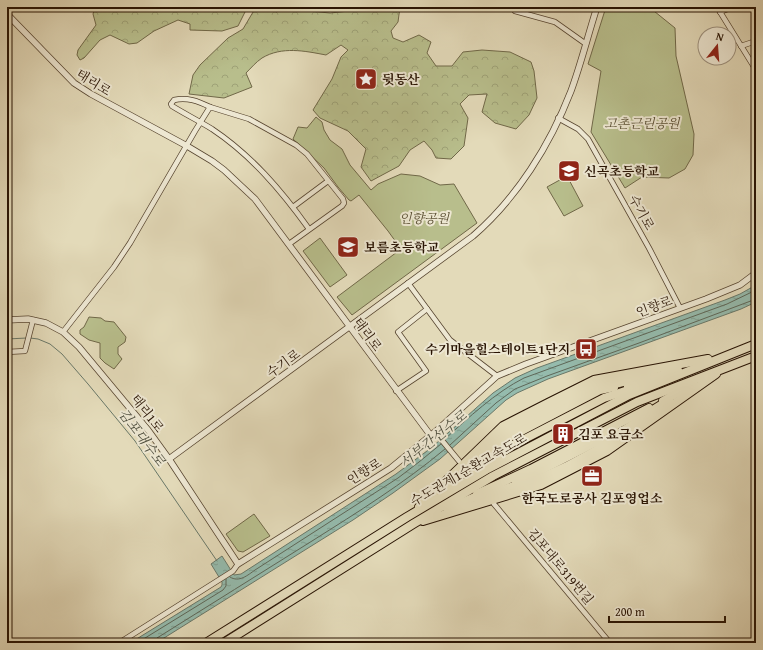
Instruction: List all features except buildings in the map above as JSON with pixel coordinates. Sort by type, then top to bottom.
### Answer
[{"type":"highway","points":[[410,520],[512,442],[604,395],[722,357],[756,338]]},
{"type":"highway","name":"수도권제1순환고속도로","points":[[224,643],[486,470],[619,400],[756,344]]},
{"type":"highway","name":"수도권제1순환고속도로","points":[[206,643],[410,520],[493,476],[649,397],[756,356]]},
{"type":"highway","points":[[410,520],[503,426],[541,406],[594,380],[722,357]]},
{"type":"highway","points":[[410,520],[541,485],[606,452],[727,366]]},
{"type":"highway","points":[[410,520],[538,466],[727,366]]},
{"type":"street","name":"수기로","points":[[169,459],[474,236],[500,211],[512,198],[530,170],[558,118],[571,90],[597,7]]},
{"type":"street","points":[[734,7],[718,9],[756,70]]},
{"type":"street","points":[[515,11],[555,22],[586,44]]},
{"type":"street","name":"태리로","points":[[7,14],[74,83],[91,94],[187,146],[218,166],[246,191],[265,212],[396,391],[435,435]]},
{"type":"street","points":[[741,46],[756,41]]},
{"type":"street","points":[[289,244],[343,204],[343,200],[307,154],[292,141],[249,119],[210,107],[199,101],[186,99],[172,101],[172,106],[201,122],[234,145],[253,162],[293,206],[309,229]]},
{"type":"street","points":[[64,332],[114,267],[130,243],[210,107]]},
{"type":"street","name":"수기로","points":[[558,118],[578,129],[588,139],[649,248],[680,308]]},
{"type":"street","points":[[293,206],[328,181]]},
{"type":"street","name":"인향로","points":[[119,643],[221,579],[233,571],[238,564],[391,468],[435,435],[497,376],[740,285],[756,273]]},
{"type":"street","points":[[408,284],[450,340],[497,376]]},
{"type":"street","points":[[396,391],[426,371],[398,332],[427,309]]},
{"type":"street","name":"태리1로","points":[[7,320],[46,323],[64,332],[79,347],[127,404],[169,459],[238,564]]},
{"type":"street","points":[[7,352],[25,351],[33,323]]},
{"type":"street","points":[[435,435],[459,462]]},
{"type":"street","name":"김포대로319번길","points":[[494,504],[610,643]]},
{"type":"green space","points":[[95,7],[244,7],[245,12],[238,26],[222,31],[190,30],[190,24],[178,20],[154,31],[137,43],[129,44],[110,35],[100,40],[84,58],[80,60],[77,55],[78,50],[96,25],[93,14]]},
{"type":"green space","points":[[256,7],[263,7],[277,12],[282,7],[298,7],[299,10],[330,13],[349,11],[351,7],[400,7],[398,22],[391,31],[393,38],[403,42],[419,35],[431,42],[427,53],[436,66],[452,66],[463,52],[482,50],[510,52],[531,62],[534,71],[537,98],[529,115],[516,129],[495,123],[482,112],[487,94],[469,95],[460,104],[468,118],[464,146],[451,159],[436,158],[432,150],[424,141],[410,150],[399,166],[371,181],[361,167],[366,149],[348,131],[320,118],[313,110],[332,79],[341,57],[348,50],[341,45],[326,55],[294,50],[270,54],[262,58],[246,73],[252,87],[224,98],[189,94],[193,75],[200,65],[228,38],[243,29]]},
{"type":"green space","name":"고촌근린공원","points":[[606,7],[649,7],[675,28],[676,56],[694,134],[693,155],[685,169],[669,178],[642,177],[625,188],[591,132],[601,71],[588,64]]},
{"type":"green space","name":"인향공원","points":[[316,117],[322,122],[324,130],[330,140],[342,149],[350,165],[371,190],[378,184],[401,174],[420,176],[440,185],[454,184],[477,223],[352,315],[337,297],[401,249],[359,195],[351,201],[349,200],[324,168],[293,139],[298,127],[307,128]]},
{"type":"green space","points":[[567,176],[583,206],[564,216],[547,187]]},
{"type":"green space","points":[[320,238],[347,275],[330,287],[303,251]]},
{"type":"green space","points":[[89,317],[101,318],[105,321],[114,322],[126,337],[125,342],[118,347],[118,354],[122,359],[114,369],[100,358],[100,343],[89,340],[80,334],[80,330],[84,327]]},
{"type":"green space","points":[[254,514],[270,536],[243,552],[238,551],[226,534]]},
{"type":"water","points":[[756,285],[756,302],[741,309],[548,379],[517,393],[506,400],[440,459],[353,520],[156,643],[130,643],[221,587],[222,582],[211,564],[222,556],[234,575],[241,574],[396,474],[431,448],[493,393],[515,378],[537,368],[725,300]]},
{"type":"waterway","name":"김포대수로","points":[[7,339],[27,338]]},
{"type":"waterway","name":"김포대수로","points":[[30,338],[38,339],[50,344],[62,354],[88,384],[135,441],[217,561]]},
{"type":"place","name":"뒷동산","points":[[366,79]]},
{"type":"place","name":"신곡초등학교","points":[[569,171]]},
{"type":"place","name":"보름초등학교","points":[[348,247]]},
{"type":"place","name":"수기마을힐스테이트1단지","points":[[586,349]]},
{"type":"place","name":"김포 요금소","points":[[563,434]]},
{"type":"place","name":"한국도로공사 김포영업소","points":[[592,476]]},
{"type":"water label","name":"서부간선수로","points":[[433,439]]}]
